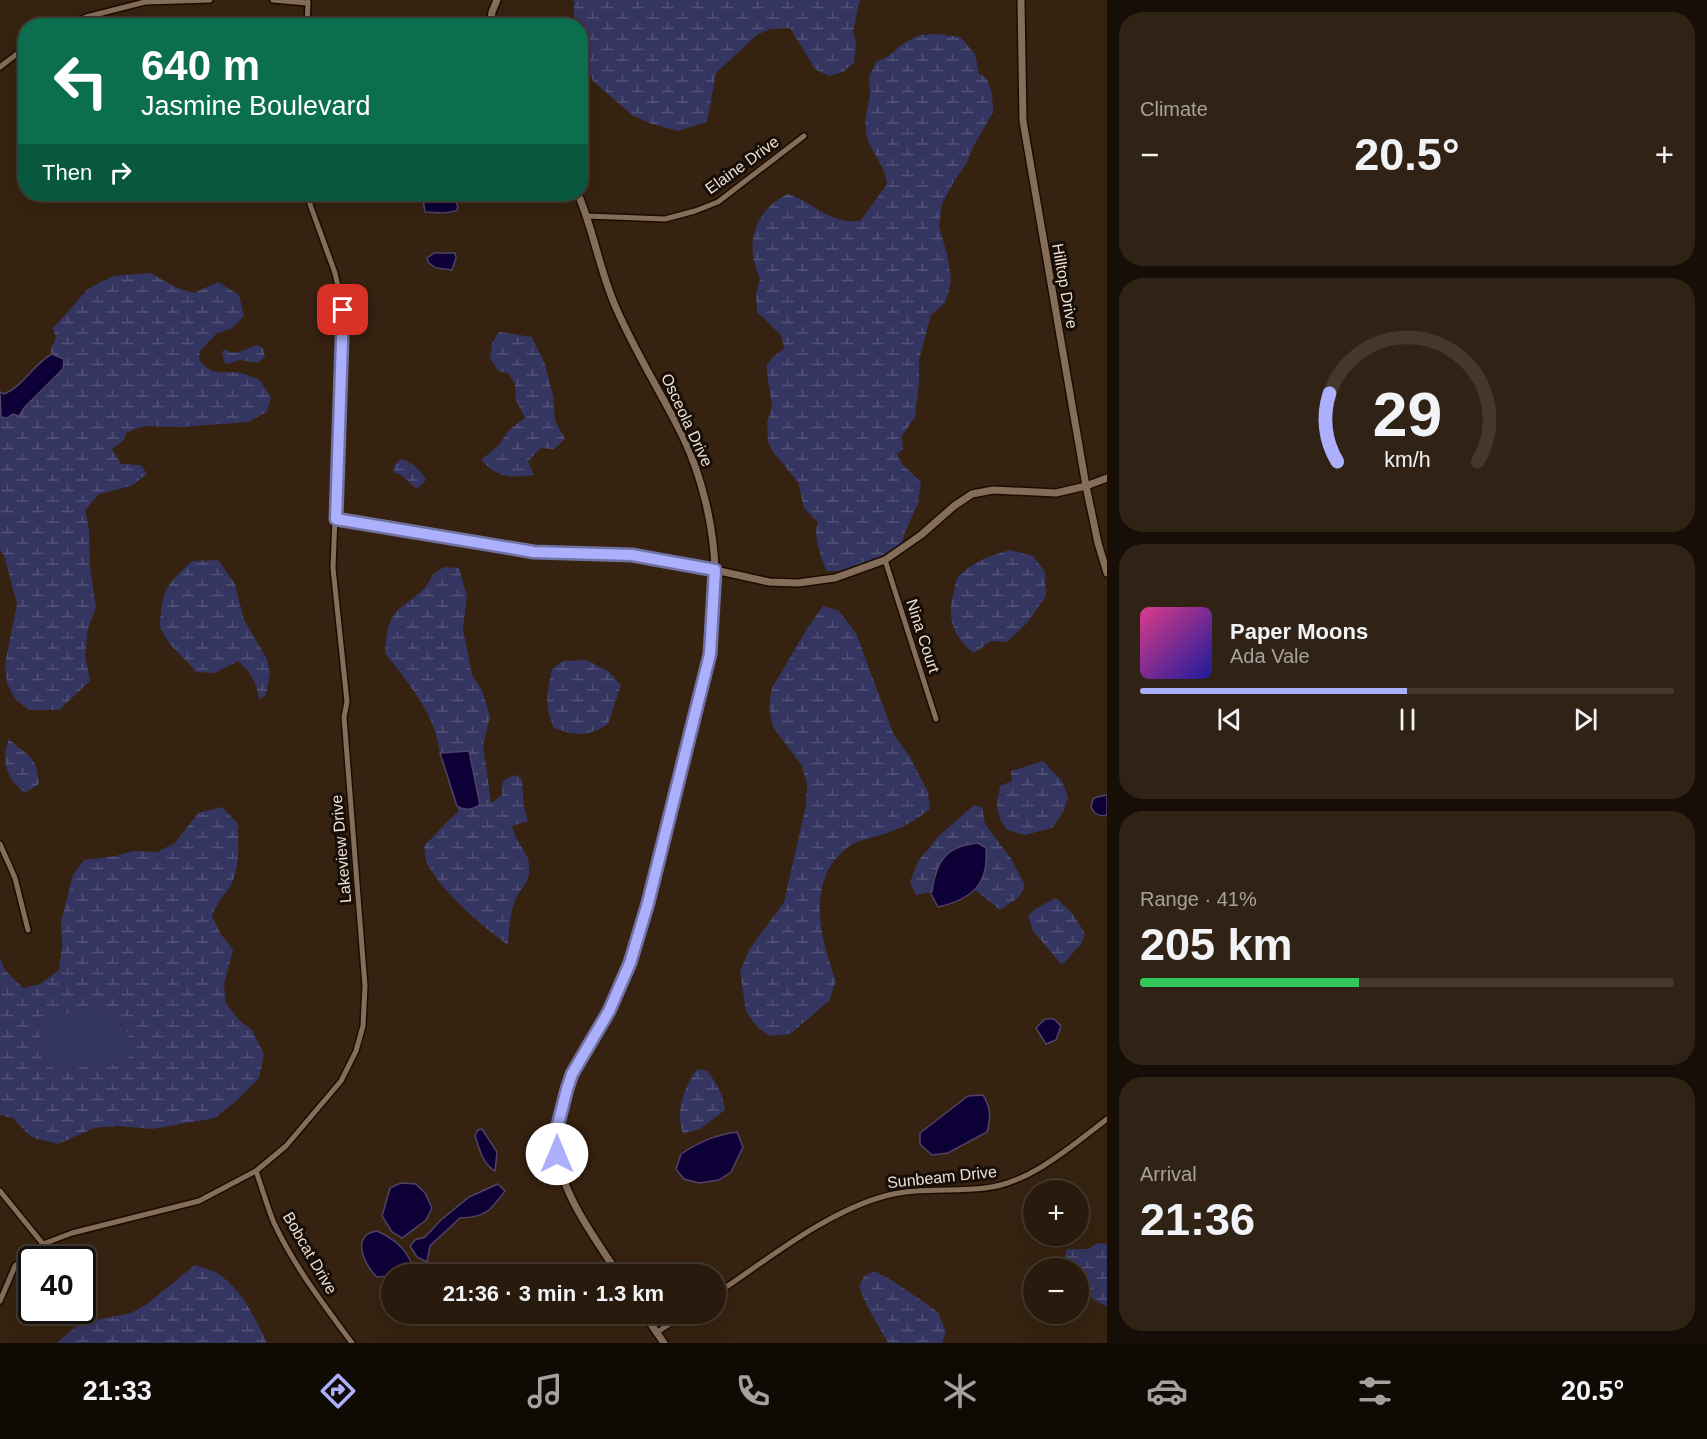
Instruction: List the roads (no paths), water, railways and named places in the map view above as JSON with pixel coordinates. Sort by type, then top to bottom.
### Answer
[{"type":"street","points":[[84,18],[145,2],[210,0]]},
{"type":"street","points":[[273,0],[308,2],[307,18]]},
{"type":"street","points":[[491,18],[496,0]]},
{"type":"street","name":"Hilltop Drive","points":[[1021,0],[1023,121],[1086,486],[1107,573]]},
{"type":"street","points":[[0,67],[18,53]]},
{"type":"street","name":"Elaine Drive","points":[[587,216],[665,219],[695,211],[718,202],[804,136]]},
{"type":"street","name":"Lakeview Drive","points":[[0,1301],[15,1266],[42,1244],[72,1233],[199,1201],[256,1171],[286,1146],[341,1081],[356,1051],[363,1026],[365,986],[344,717],[347,702],[333,568],[343,310],[335,273],[309,201]]},
{"type":"street","name":"Osceola Drive","points":[[581,201],[614,304],[684,440],[699,478],[709,519],[715,570],[710,654],[648,903],[630,963],[609,1011],[572,1074],[562,1103],[556,1132],[557,1154],[565,1185],[576,1207],[612,1264]]},
{"type":"street","points":[[336,519],[534,552],[632,555],[769,582],[798,583],[835,578],[885,560],[921,535],[954,506],[972,494],[993,490],[1056,493],[1107,478]]},
{"type":"street","name":"Nina Court","points":[[885,560],[936,719]]},
{"type":"street","points":[[0,844],[15,878],[28,930]]},
{"type":"street","name":"Sunbeam Drive","points":[[726,1287],[822,1223],[852,1208],[886,1195],[934,1189],[985,1188],[1002,1185],[1060,1156],[1107,1119]]},
{"type":"street","name":"Bobcat Drive","points":[[256,1171],[274,1223],[287,1247],[352,1343]]},
{"type":"street","points":[[0,1191],[42,1244]]},
{"type":"street","points":[[650,1324],[663,1343]]},
{"type":"street","points":[[656,1333],[670,1324]]}]
